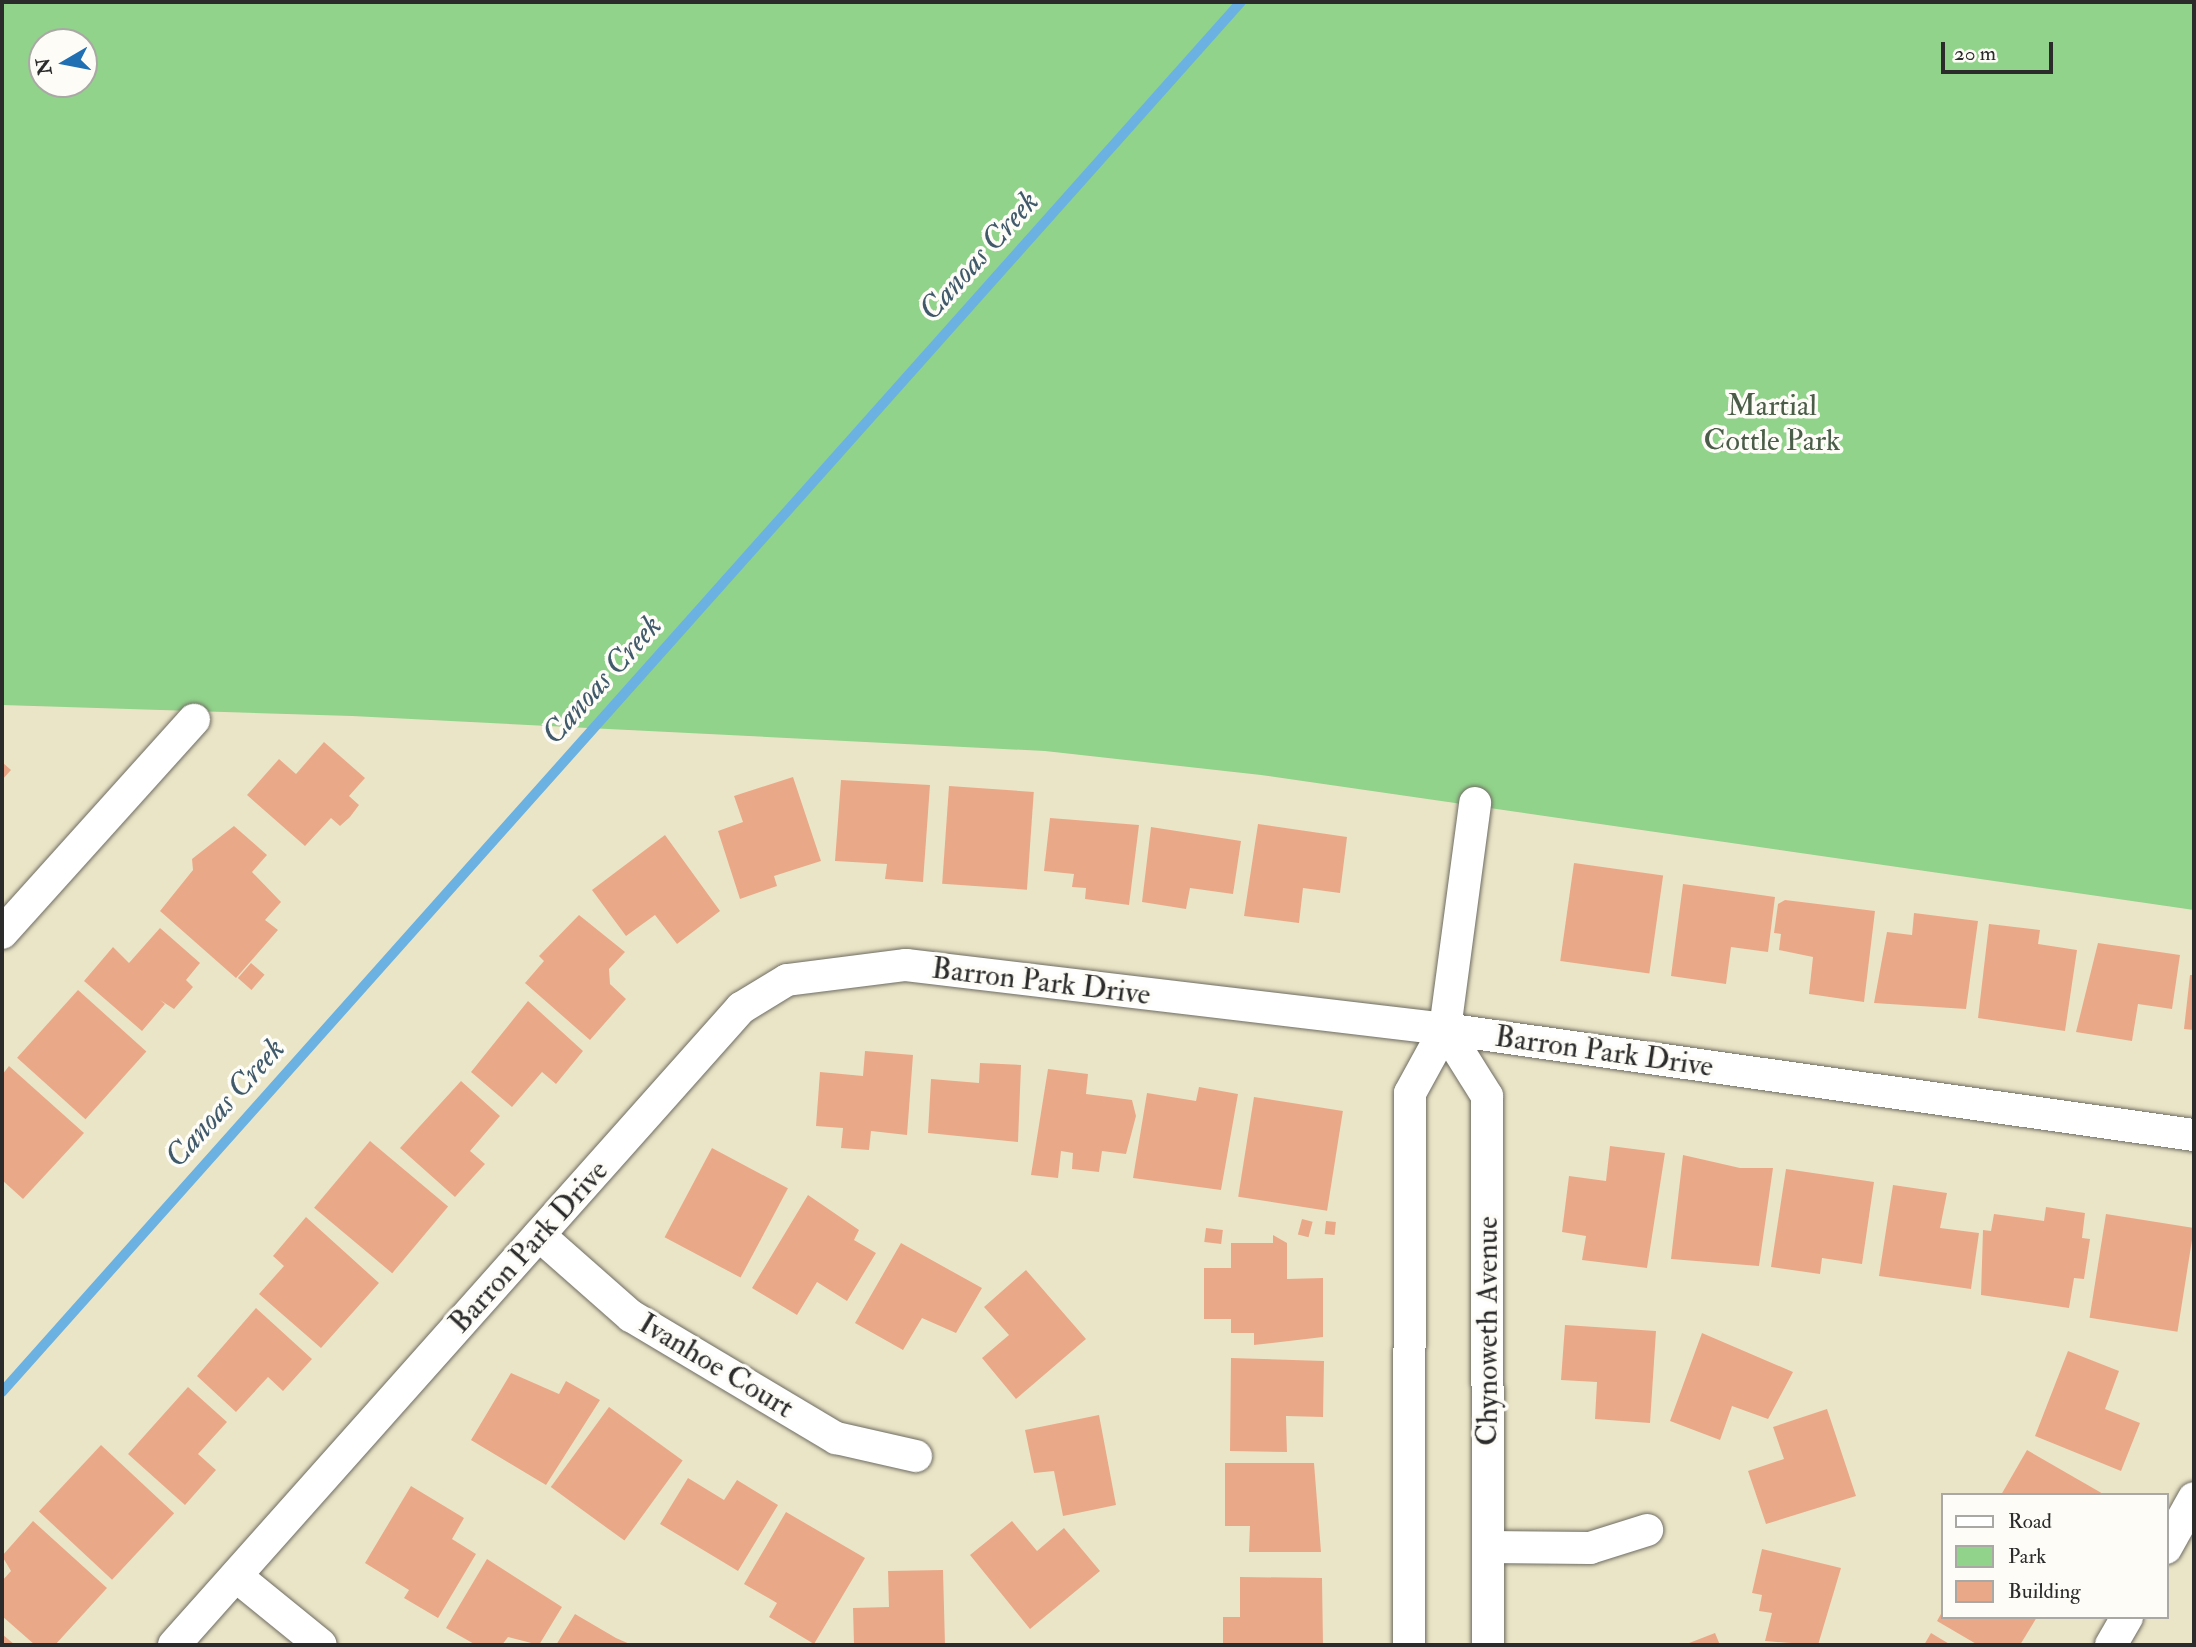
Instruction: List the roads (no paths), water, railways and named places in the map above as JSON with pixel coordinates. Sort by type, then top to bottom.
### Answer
[{"type":"street","points":[[2,933],[194,720]]},
{"type":"street","points":[[1409,1645],[1410,1093],[1445,1029],[1475,803]]},
{"type":"street","name":"Barron Park Drive","points":[[174,1645],[741,1008],[787,980],[906,965],[1445,1029],[2194,1135]]},
{"type":"street","name":"Chynoweth Avenue","points":[[1445,1029],[1487,1096],[1488,1645]]},
{"type":"street","name":"Ivanhoe Court","points":[[539,1235],[631,1315],[836,1438],[916,1456]]},
{"type":"street","points":[[2168,1544],[2194,1499]]},
{"type":"street","points":[[1488,1547],[1590,1548],[1647,1530]]},
{"type":"street","points":[[236,1576],[321,1645]]},
{"type":"street","points":[[2111,1645],[2126,1619]]},
{"type":"waterway","name":"Canoas Creek","points":[[2,1392],[1241,2]]},
{"type":"park label","name":"Martial Cottle Park","points":[[1772,423]]}]
